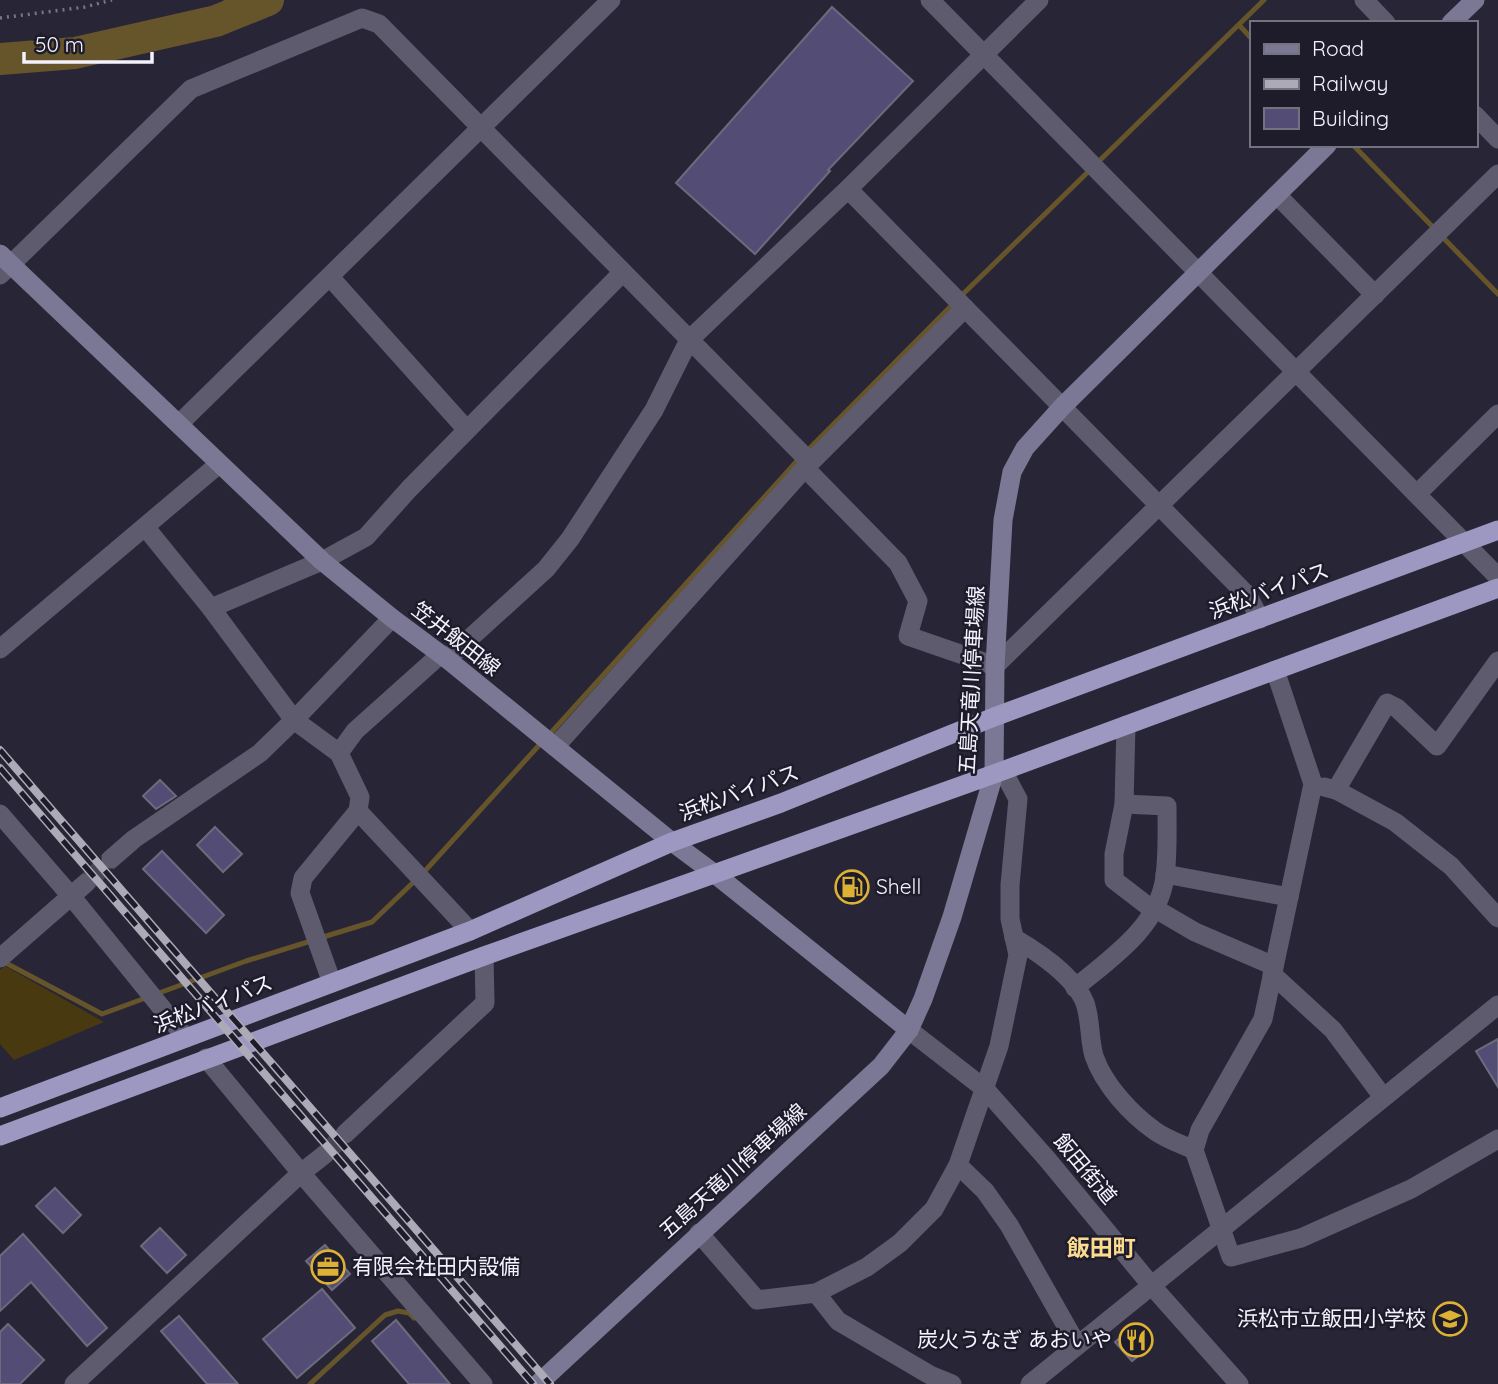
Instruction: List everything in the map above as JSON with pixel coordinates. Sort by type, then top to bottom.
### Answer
[{"type":"highway","name":"浜松バイパス","points":[[0,1108],[470,931],[672,842],[781,803],[994,717],[1498,530]]},
{"type":"highway","points":[[0,1136],[484,956],[998,772],[1498,588]]},
{"type":"main road","points":[[1453,21],[1475,0]]},
{"type":"main road","name":"五島天竜川停車場線","points":[[538,1384],[881,1066],[909,1030],[952,917],[998,772],[994,717],[995,666],[1003,520],[1012,472],[1025,448],[1062,407],[1325,147]]},
{"type":"main road","name":"笠井飯田線","points":[[4,264],[180,423],[219,464],[322,561],[909,1030]]},
{"type":"street","points":[[180,423],[611,0]]},
{"type":"street","points":[[930,0],[1498,577]]},
{"type":"street","points":[[339,753],[355,731],[547,569],[570,539],[654,410],[689,340],[1039,0]]},
{"type":"street","points":[[1364,0],[1384,21]]},
{"type":"street","points":[[4,264],[191,89],[362,18],[379,24],[689,340],[898,563],[918,601],[908,636],[995,666],[1498,174]]},
{"type":"street","points":[[1477,117],[1498,139]]},
{"type":"street","points":[[848,188],[1248,596],[1260,619]]},
{"type":"street","points":[[1277,195],[1375,295]]},
{"type":"street","points":[[211,608],[322,561],[366,537],[409,489],[623,272]]},
{"type":"street","points":[[330,277],[467,430]]},
{"type":"street","points":[[554,746],[807,465],[965,308]]},
{"type":"street","points":[[1418,493],[1498,414]]},
{"type":"street","points":[[0,649],[219,464]]},
{"type":"street","points":[[146,528],[211,608],[295,720],[339,753],[360,797],[358,811],[303,878],[300,893],[332,983]]},
{"type":"street","points":[[111,859],[134,839],[260,752],[295,720],[392,618]]},
{"type":"street","points":[[1336,790],[1387,703],[1397,708],[1437,746],[1498,661]]},
{"type":"street","points":[[1275,670],[1313,784],[1263,1019],[1200,1130],[1194,1150],[1231,1257],[1301,1238],[1411,1189],[1498,1139]]},
{"type":"street","points":[[1126,725],[1124,804],[1114,854],[1115,880],[1154,909],[1273,970],[1334,1030],[1383,1097]]},
{"type":"street","points":[[699,1233],[757,1300],[816,1293],[867,1267],[900,1243],[934,1209],[958,1166],[985,1089],[999,1046],[1018,956],[1010,919],[1010,885],[1018,799],[998,772]]},
{"type":"street","points":[[1313,784],[1336,790],[1395,822],[1451,866],[1498,918]]},
{"type":"street","points":[[1075,988],[1145,925],[1154,909],[1165,874],[1167,806],[1124,804]]},
{"type":"street","points":[[358,811],[470,931]]},
{"type":"street","points":[[0,814],[78,890],[186,1038]]},
{"type":"street","points":[[1165,874],[1289,897]]},
{"type":"street","points":[[3,955],[78,890]]},
{"type":"street","points":[[1014,938],[1036,951],[1075,988],[1085,1002],[1094,1057],[1110,1085],[1132,1111],[1156,1132],[1194,1150]]},
{"type":"street","points":[[345,1134],[485,1003],[484,956]]},
{"type":"street","points":[[1030,1384],[1498,1005]]},
{"type":"street","name":"飯田街道","points":[[909,1030],[985,1089],[1239,1384]]},
{"type":"street","points":[[206,1058],[301,1173],[484,1384]]},
{"type":"street","points":[[74,1384],[301,1173],[324,1155]]},
{"type":"street","points":[[958,1166],[985,1191],[1009,1225],[1077,1345]]},
{"type":"street","points":[[816,1293],[838,1321],[930,1375],[952,1384]]},
{"type":"path","points":[[0,18],[85,7],[112,0]]},
{"type":"shaded area","points":[[5,966],[104,1022],[14,1060],[0,1044],[0,970]]},
{"type":"building","points":[[832,7],[913,81],[828,170],[830,171],[755,254],[676,183]]},
{"type":"building","points":[[160,780],[176,796],[156,809],[143,796]]},
{"type":"building","points":[[215,827],[242,854],[223,872],[197,845]]},
{"type":"building","points":[[162,851],[224,915],[206,933],[143,869]]},
{"type":"building","points":[[1498,1039],[1498,1087],[1476,1051]]},
{"type":"building","points":[[55,1188],[81,1215],[63,1233],[36,1206]]},
{"type":"building","points":[[160,1228],[186,1255],[167,1273],[141,1246]]},
{"type":"building","points":[[23,1234],[107,1328],[87,1346],[31,1282],[0,1311],[0,1256]]},
{"type":"building","name":"有限会社田内設備","points":[[325,1245],[350,1274],[332,1290],[306,1261]]},
{"type":"building","points":[[322,1289],[355,1328],[297,1378],[263,1339]]},
{"type":"building","points":[[179,1316],[238,1384],[207,1384],[161,1331]]},
{"type":"building","points":[[396,1320],[450,1384],[409,1384],[372,1341]]},
{"type":"building","points":[[8,1324],[44,1360],[20,1384],[0,1384],[0,1332]]},
{"type":"building","points":[[1131,1328],[1148,1348],[1132,1361],[1115,1342]]},
{"type":"waterway","points":[[226,0],[233,14]]},
{"type":"waterway","points":[[0,59],[75,53],[216,21],[268,0]]},
{"type":"waterway","points":[[961,296],[1264,0]]},
{"type":"waterway","points":[[1240,26],[1250,37]]},
{"type":"waterway","points":[[1355,147],[1498,294]]},
{"type":"waterway","points":[[549,735],[797,461],[954,303]]},
{"type":"waterway","points":[[320,938],[372,922],[424,872],[542,742]]},
{"type":"waterway","points":[[4,962],[102,1014],[246,961],[311,941]]},
{"type":"waterway","points":[[310,1384],[385,1315],[398,1311],[409,1313],[414,1318]]},
{"type":"tunnel","points":[[86,883],[111,859]]},
{"type":"tunnel","points":[[324,1155],[345,1134]]},
{"type":"railway","points":[[0,750],[550,1384]]},
{"type":"railway","points":[[0,768],[533,1384]]},
{"type":"place","name":"Shell","points":[[852,887]]},
{"type":"place","name":"有限会社田内設備","points":[[328,1267]]},
{"type":"place","name":"浜松市立飯田小学校","points":[[1450,1319]]},
{"type":"place","name":"炭火うなぎ あおいや","points":[[1136,1340]]},
{"type":"district","name":"飯田町","points":[[1101,1248]]}]
